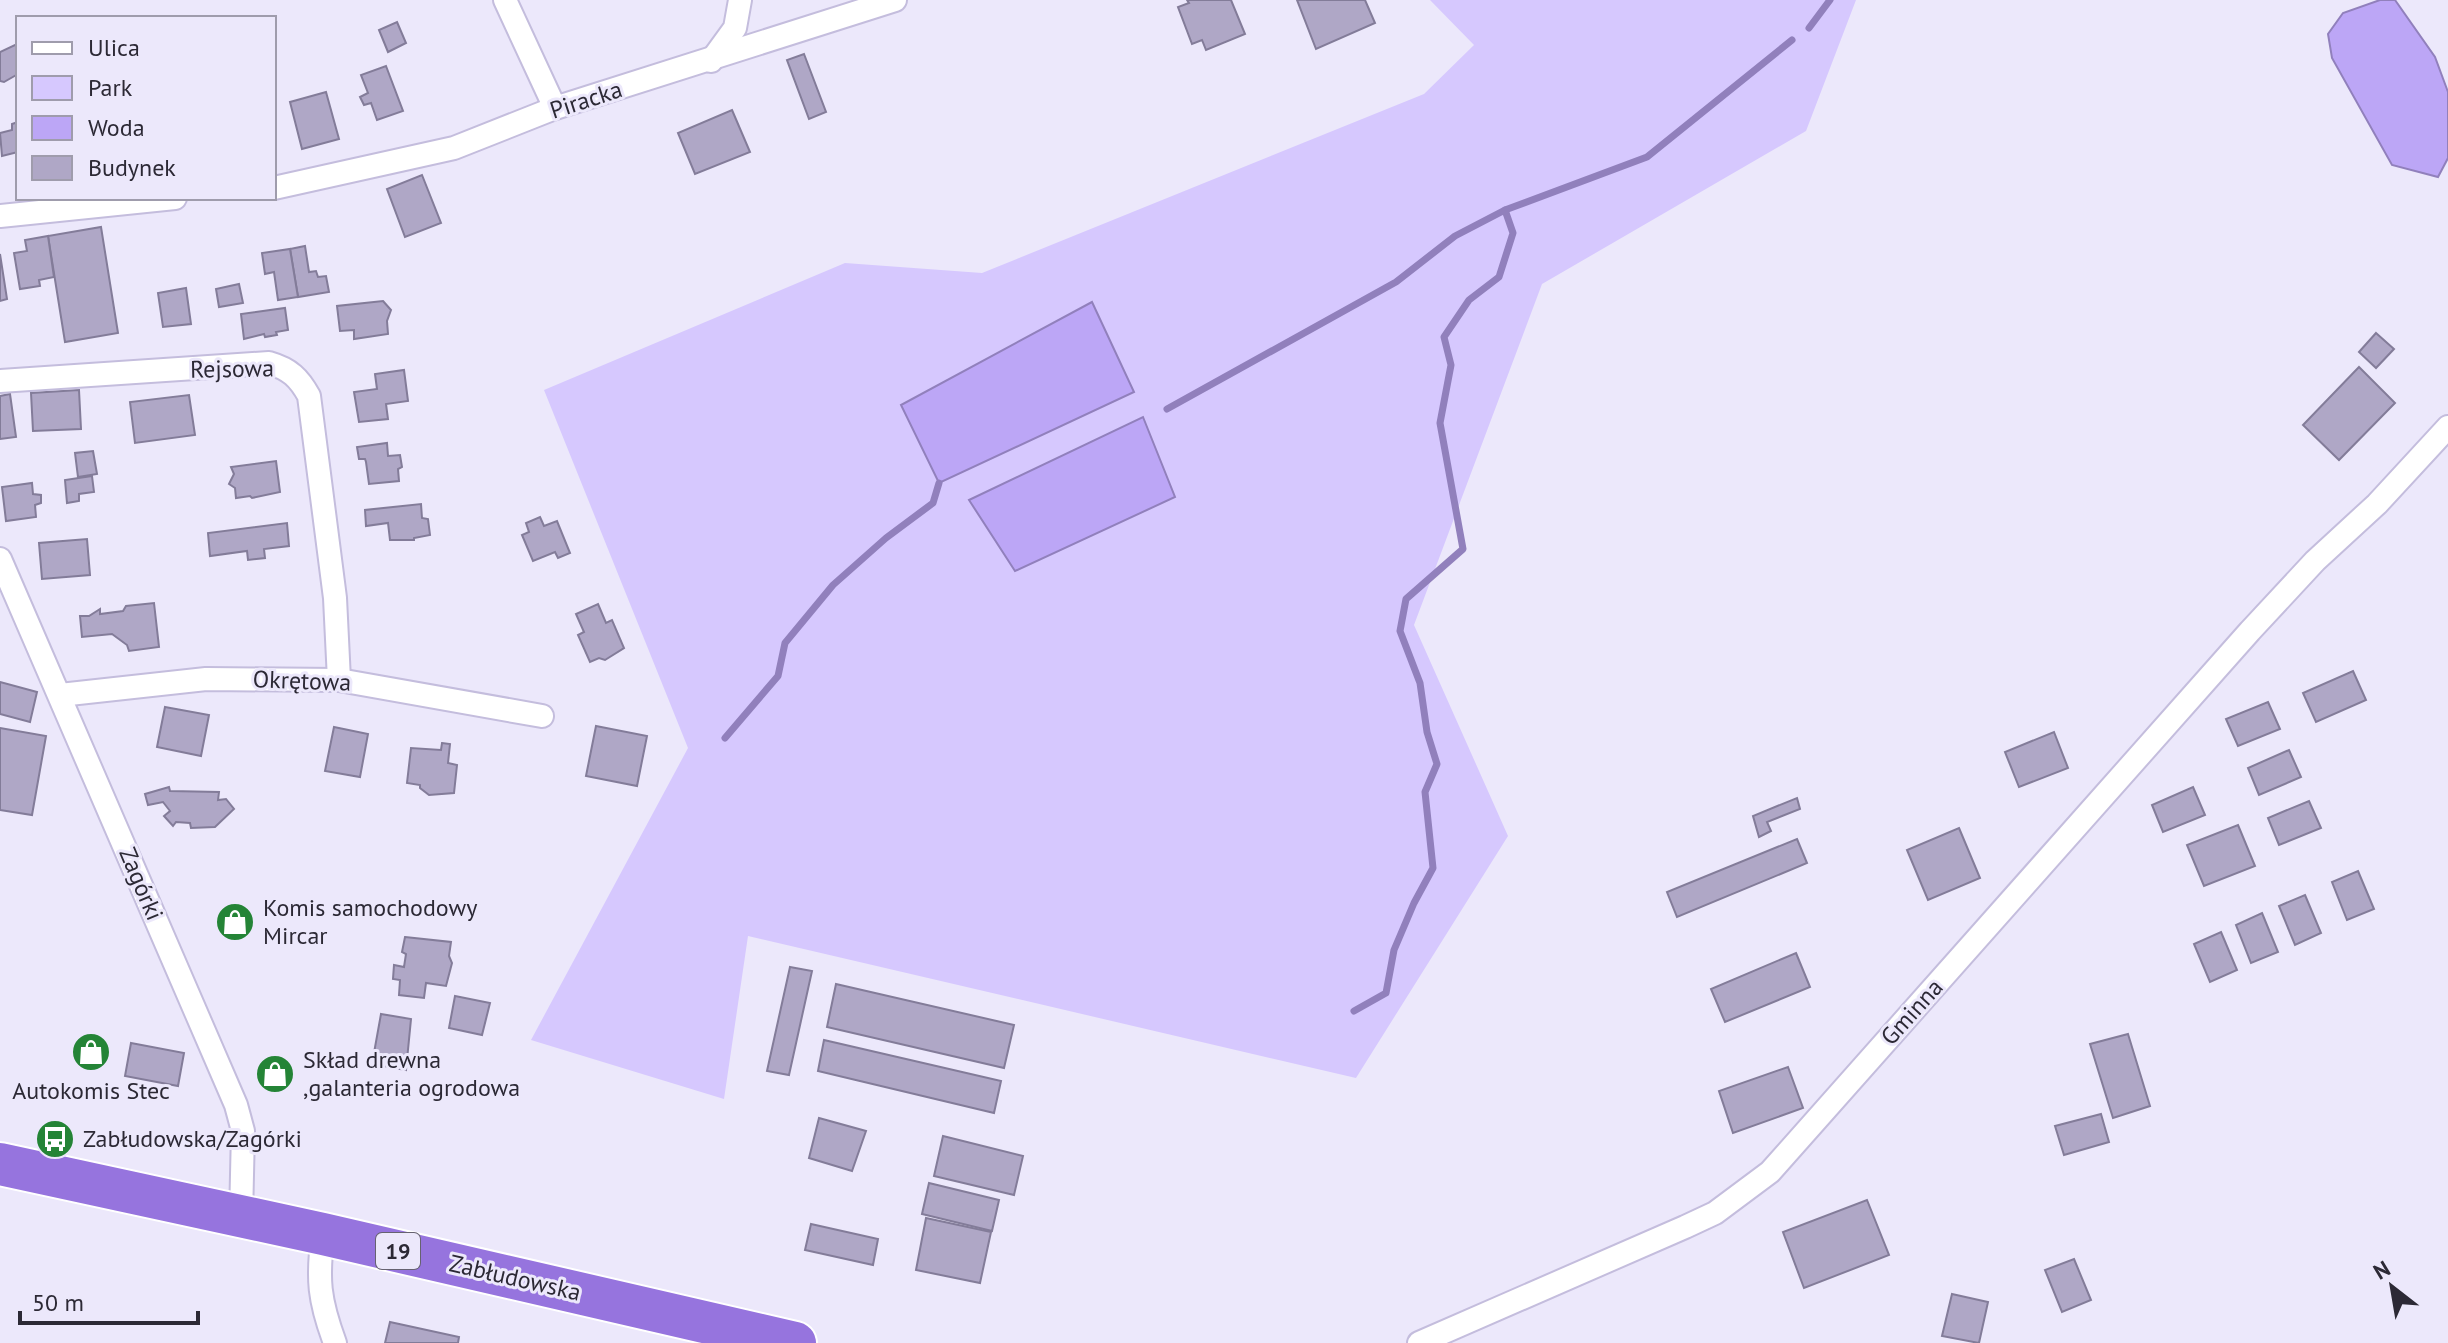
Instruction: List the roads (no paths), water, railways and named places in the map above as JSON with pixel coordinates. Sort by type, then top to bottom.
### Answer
[{"type":"highway","name":"Zabłudowska","points":[[0,1164],[323,1234],[795,1343]]},
{"type":"street","points":[[505,0],[555,108]]},
{"type":"street","points":[[711,61],[735,28],[740,0]]},
{"type":"street","name":"Piracka","points":[[276,188],[454,148],[555,108],[711,61],[895,0]]},
{"type":"street","points":[[0,216],[156,200]]},
{"type":"street","name":"Rejsowa","points":[[0,381],[269,363],[287,368],[301,381],[309,396],[335,598],[339,680]]},
{"type":"street","name":"Gminna","points":[[1419,1343],[1715,1213],[1770,1172],[2209,676],[2315,561],[2377,504],[2448,427]]},
{"type":"street","name":"Zagórki","points":[[0,559],[236,1105],[243,1131],[241,1218]]},
{"type":"street","name":"Okrętowa","points":[[60,695],[206,679],[339,680],[542,716]]},
{"type":"street","points":[[323,1234],[318,1272],[321,1298],[335,1343]]},
{"type":"water","points":[[2380,0],[2395,0],[2435,57],[2448,92],[2448,158],[2438,177],[2392,165],[2332,58],[2328,34],[2343,13]]},
{"type":"water","points":[[1092,302],[1134,392],[939,483],[901,405]]},
{"type":"water","points":[[1143,417],[1175,497],[1015,571],[969,500]]},
{"type":"waterway","points":[[1809,28],[1830,0]]},
{"type":"waterway","points":[[1167,409],[1396,282],[1455,236],[1505,210],[1647,157],[1792,40]]},
{"type":"waterway","points":[[1354,1011],[1386,993],[1394,950],[1433,868],[1425,792],[1437,764],[1427,732],[1420,683],[1400,631],[1406,599],[1463,549],[1440,423],[1451,365],[1444,337],[1469,300],[1499,277],[1513,233],[1505,210]]},
{"type":"waterway","points":[[725,738],[778,676],[785,643],[833,585],[886,538],[933,503],[939,483]]},
{"type":"place","name":"Komis samochodowy Mircar","points":[[235,922]]},
{"type":"place","name":"Autokomis Stec","points":[[91,1052]]},
{"type":"place","name":"Skład drewna ,galanteria ogrodowa","points":[[275,1074]]},
{"type":"place","name":"Zabłudowska/Zagórki","points":[[55,1139]]}]
